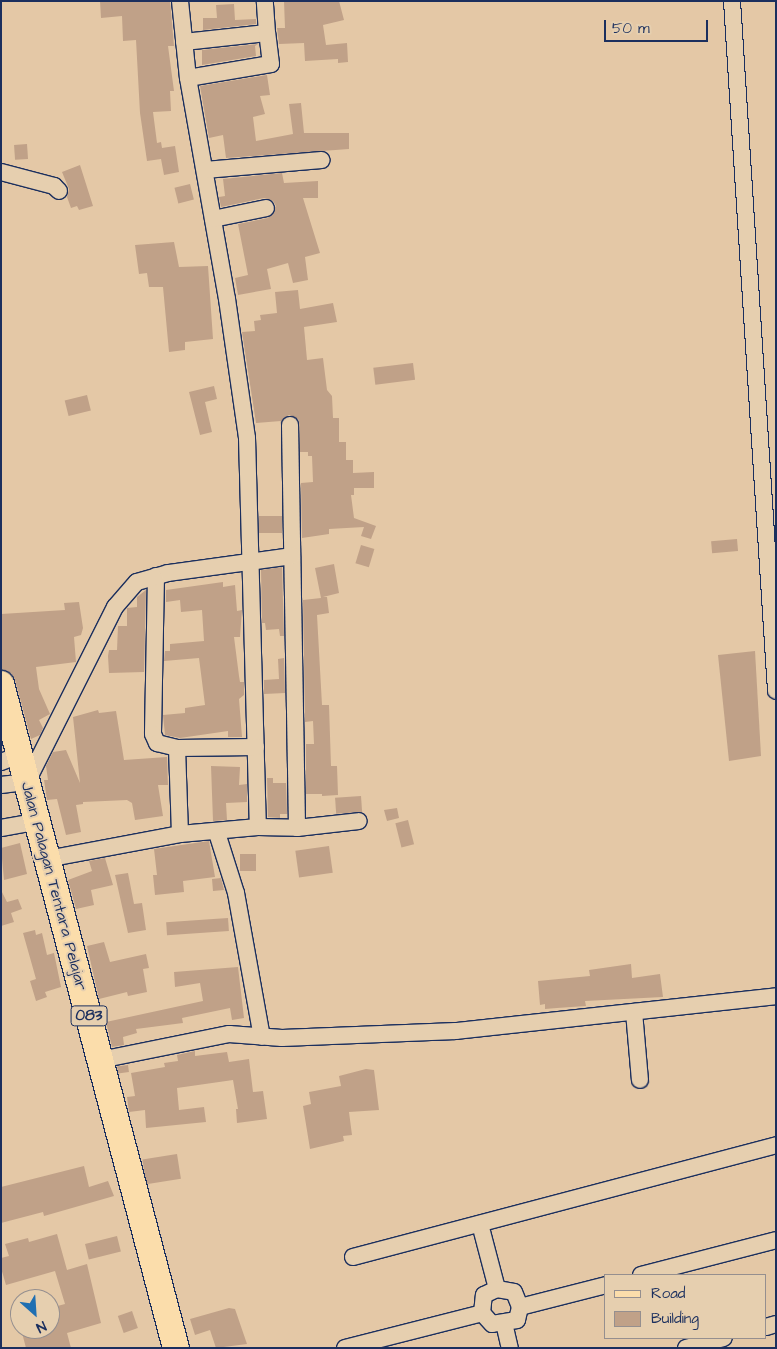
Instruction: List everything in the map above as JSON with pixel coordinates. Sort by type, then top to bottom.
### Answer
[{"type":"main road","name":"Jalan Palagan Tentara Pelajar","points":[[1,684],[14,784],[39,821],[47,859],[176,1348]]},
{"type":"street","points":[[180,1],[188,78],[205,170],[246,438],[258,828]]},
{"type":"street","points":[[188,78],[271,64],[265,1]]},
{"type":"street","points":[[732,1],[776,690]]},
{"type":"street","points":[[184,42],[267,33]]},
{"type":"street","points":[[205,170],[322,160]]},
{"type":"street","points":[[1,172],[54,186],[59,191]]},
{"type":"street","points":[[212,219],[266,208]]},
{"type":"street","points":[[290,425],[297,828]]},
{"type":"street","points":[[14,784],[116,607],[137,582],[156,576],[250,560],[292,556]]},
{"type":"street","points":[[156,576],[153,734],[157,743],[177,748],[256,747]]},
{"type":"street","points":[[177,748],[180,834]]},
{"type":"street","points":[[1,828],[39,821]]},
{"type":"street","points":[[47,859],[180,834],[218,833],[258,828],[297,828],[359,821]]},
{"type":"street","points":[[218,833],[236,893],[262,1037]]},
{"type":"street","points":[[100,1060],[229,1034],[262,1037],[456,1031],[776,996]]},
{"type":"street","points":[[634,1012],[640,1080]]},
{"type":"street","points":[[353,1257],[776,1144]]},
{"type":"street","points":[[480,1224],[497,1289]]},
{"type":"street","points":[[645,1274],[776,1240]]},
{"type":"street","points":[[520,1307],[604,1286]]},
{"type":"street","points":[[497,1289],[514,1292],[520,1307],[517,1320],[504,1323],[492,1324],[482,1312],[484,1295],[497,1289]]},
{"type":"street","points":[[345,1348],[482,1312]]},
{"type":"street","points":[[504,1323],[510,1348]]},
{"type":"street","points":[[686,1348],[720,1339]]},
{"type":"building","points":[[100,1],[170,1],[174,46],[168,46],[174,91],[170,91],[171,111],[153,112],[157,143],[161,142],[162,148],[175,146],[179,172],[164,175],[161,159],[147,161],[140,113],[136,40],[123,41],[122,16],[101,18]]},
{"type":"building","points":[[284,1],[339,1],[344,20],[323,25],[326,45],[347,43],[348,62],[338,63],[338,59],[305,61],[304,43],[279,44],[277,28],[285,28]]},
{"type":"building","points":[[234,4],[235,20],[256,19],[256,24],[203,30],[203,18],[217,18],[216,5]]},
{"type":"building","points":[[258,44],[255,46],[256,56],[202,65],[202,50]]},
{"type":"building","points":[[267,75],[270,95],[260,96],[265,114],[253,117],[256,141],[293,134],[289,104],[301,103],[304,133],[349,133],[349,149],[226,158],[223,135],[209,138],[200,86]]},
{"type":"building","points":[[27,144],[28,159],[15,160],[14,145]]},
{"type":"building","points":[[80,165],[93,206],[79,210],[77,206],[71,208],[67,197],[69,189],[62,172]]},
{"type":"building","points":[[282,173],[284,183],[318,181],[318,198],[303,198],[320,253],[305,257],[308,280],[293,283],[288,263],[267,269],[271,289],[238,295],[235,278],[248,275],[238,224],[268,218],[276,206],[273,201],[264,198],[221,207],[219,197],[225,196],[223,179]]},
{"type":"building","points":[[190,184],[194,200],[178,203],[174,188]]},
{"type":"building","points":[[174,242],[179,267],[208,266],[213,339],[185,342],[185,350],[169,352],[163,287],[149,287],[147,273],[139,274],[135,245]]},
{"type":"building","points":[[298,290],[300,309],[333,303],[337,322],[304,327],[307,360],[323,358],[327,390],[332,396],[333,418],[339,418],[339,442],[346,442],[346,460],[353,460],[353,473],[374,472],[374,488],[354,488],[354,495],[351,495],[354,518],[376,526],[371,539],[361,536],[364,527],[329,529],[329,534],[302,538],[301,483],[313,482],[312,456],[308,456],[308,452],[300,452],[299,420],[289,415],[281,421],[256,423],[242,332],[255,331],[254,321],[261,320],[260,315],[277,313],[275,292]]},
{"type":"building","points":[[413,363],[415,380],[375,385],[373,368]]},
{"type":"building","points":[[214,386],[217,399],[205,402],[212,432],[200,435],[189,392]]},
{"type":"building","points":[[87,395],[91,411],[69,416],[65,401]]},
{"type":"building","points":[[259,516],[282,516],[282,533],[259,533]]},
{"type":"building","points":[[737,539],[738,551],[712,553],[711,541]]},
{"type":"building","points":[[361,545],[374,549],[369,567],[355,563]]},
{"type":"building","points":[[334,564],[339,593],[323,597],[327,597],[329,613],[317,615],[322,705],[329,705],[331,766],[337,766],[338,795],[322,796],[322,794],[306,794],[306,744],[314,744],[313,721],[305,722],[303,600],[321,598],[315,568]]},
{"type":"building","points":[[282,567],[284,636],[280,636],[279,629],[266,630],[265,623],[262,623],[261,570]]},
{"type":"building","points":[[223,582],[223,587],[235,585],[237,611],[242,610],[240,637],[234,637],[240,682],[244,682],[244,695],[239,699],[242,737],[228,737],[228,731],[180,738],[165,735],[163,715],[185,713],[185,708],[205,705],[199,658],[164,661],[165,651],[170,651],[170,644],[204,641],[202,610],[181,612],[180,600],[166,602],[166,590]]},
{"type":"building","points":[[146,590],[144,672],[109,673],[109,650],[117,650],[118,626],[127,626],[127,608],[137,607],[137,597]]},
{"type":"building","points":[[79,602],[83,628],[81,635],[74,637],[76,662],[36,667],[39,689],[50,714],[39,720],[43,728],[40,735],[31,739],[15,680],[11,673],[1,669],[1,614],[65,610],[64,603]]},
{"type":"building","points":[[755,651],[761,756],[729,761],[718,655]]},
{"type":"building","points":[[284,658],[285,693],[264,694],[264,680],[279,679],[278,659]]},
{"type":"building","points":[[98,710],[99,713],[116,711],[124,760],[167,757],[168,785],[158,785],[163,816],[135,820],[132,803],[127,800],[83,802],[83,804],[76,805],[81,832],[66,835],[57,799],[47,800],[44,780],[48,780],[46,766],[53,752],[66,750],[80,783],[73,717]]},
{"type":"building","points":[[211,766],[240,767],[239,785],[247,784],[247,802],[226,803],[227,820],[213,821]]},
{"type":"building","points":[[267,778],[273,778],[273,783],[286,783],[287,814],[280,814],[280,818],[268,817]]},
{"type":"building","points":[[361,796],[362,812],[336,814],[335,798]]},
{"type":"building","points":[[397,808],[399,818],[387,821],[384,810]]},
{"type":"building","points":[[408,820],[414,844],[401,847],[395,823]]},
{"type":"building","points":[[209,841],[215,877],[183,881],[184,892],[155,895],[153,875],[157,875],[154,849]]},
{"type":"building","points":[[20,843],[27,874],[4,880],[1,848]]},
{"type":"building","points":[[329,846],[333,873],[299,877],[295,851]]},
{"type":"building","points":[[240,854],[256,854],[256,871],[240,871]]},
{"type":"building","points":[[105,858],[113,885],[91,890],[94,905],[76,909],[68,880],[92,871],[89,861]]},
{"type":"building","points":[[128,873],[134,904],[142,903],[146,930],[128,933],[115,875]]},
{"type":"building","points":[[221,878],[224,890],[213,891],[212,879]]},
{"type":"building","points":[[1,890],[7,902],[18,899],[22,909],[11,913],[14,922],[1,926]]},
{"type":"building","points":[[228,918],[229,931],[167,935],[166,922]]},
{"type":"building","points":[[35,930],[36,935],[42,933],[47,955],[54,953],[61,987],[45,992],[47,997],[36,1001],[30,981],[36,979],[23,933]]},
{"type":"building","points":[[104,942],[110,962],[146,954],[149,968],[143,969],[147,992],[128,996],[127,992],[99,999],[87,946]]},
{"type":"building","points":[[631,964],[632,978],[660,974],[663,997],[585,1001],[586,1006],[545,1009],[545,1004],[540,1005],[538,981],[590,976],[589,970]]},
{"type":"building","points":[[238,967],[244,1018],[232,1020],[230,1008],[182,1018],[183,1023],[136,1029],[137,1033],[123,1037],[124,1045],[112,1047],[106,1022],[203,1001],[200,983],[175,987],[174,972]]},
{"type":"building","points":[[195,1051],[195,1056],[227,1052],[229,1062],[249,1059],[253,1092],[263,1091],[267,1119],[237,1123],[236,1109],[238,1109],[233,1080],[177,1088],[179,1110],[204,1107],[206,1122],[146,1128],[145,1110],[129,1112],[127,1097],[135,1096],[131,1073],[165,1067],[164,1063],[178,1061],[177,1055]]},
{"type":"building","points":[[128,1065],[129,1072],[118,1073],[117,1067]]},
{"type":"building","points":[[366,1069],[374,1070],[379,1110],[349,1112],[352,1135],[343,1136],[344,1141],[310,1149],[303,1106],[311,1104],[309,1092],[341,1086],[339,1076]]},
{"type":"building","points":[[177,1154],[181,1179],[146,1184],[142,1159]]},
{"type":"building","points":[[84,1166],[89,1187],[108,1181],[114,1196],[44,1216],[43,1212],[1,1223],[1,1187]]},
{"type":"building","points":[[57,1234],[67,1270],[87,1264],[101,1323],[67,1333],[71,1348],[26,1348],[24,1339],[60,1339],[60,1305],[65,1304],[55,1271],[6,1285],[1,1268],[1,1258],[9,1256],[5,1244],[28,1238],[29,1242]]},
{"type":"building","points":[[117,1236],[121,1252],[89,1260],[85,1244]]},
{"type":"building","points":[[229,1308],[235,1309],[247,1344],[216,1348],[210,1330],[195,1335],[190,1319]]},
{"type":"building","points":[[132,1311],[138,1328],[124,1333],[118,1316]]}]
